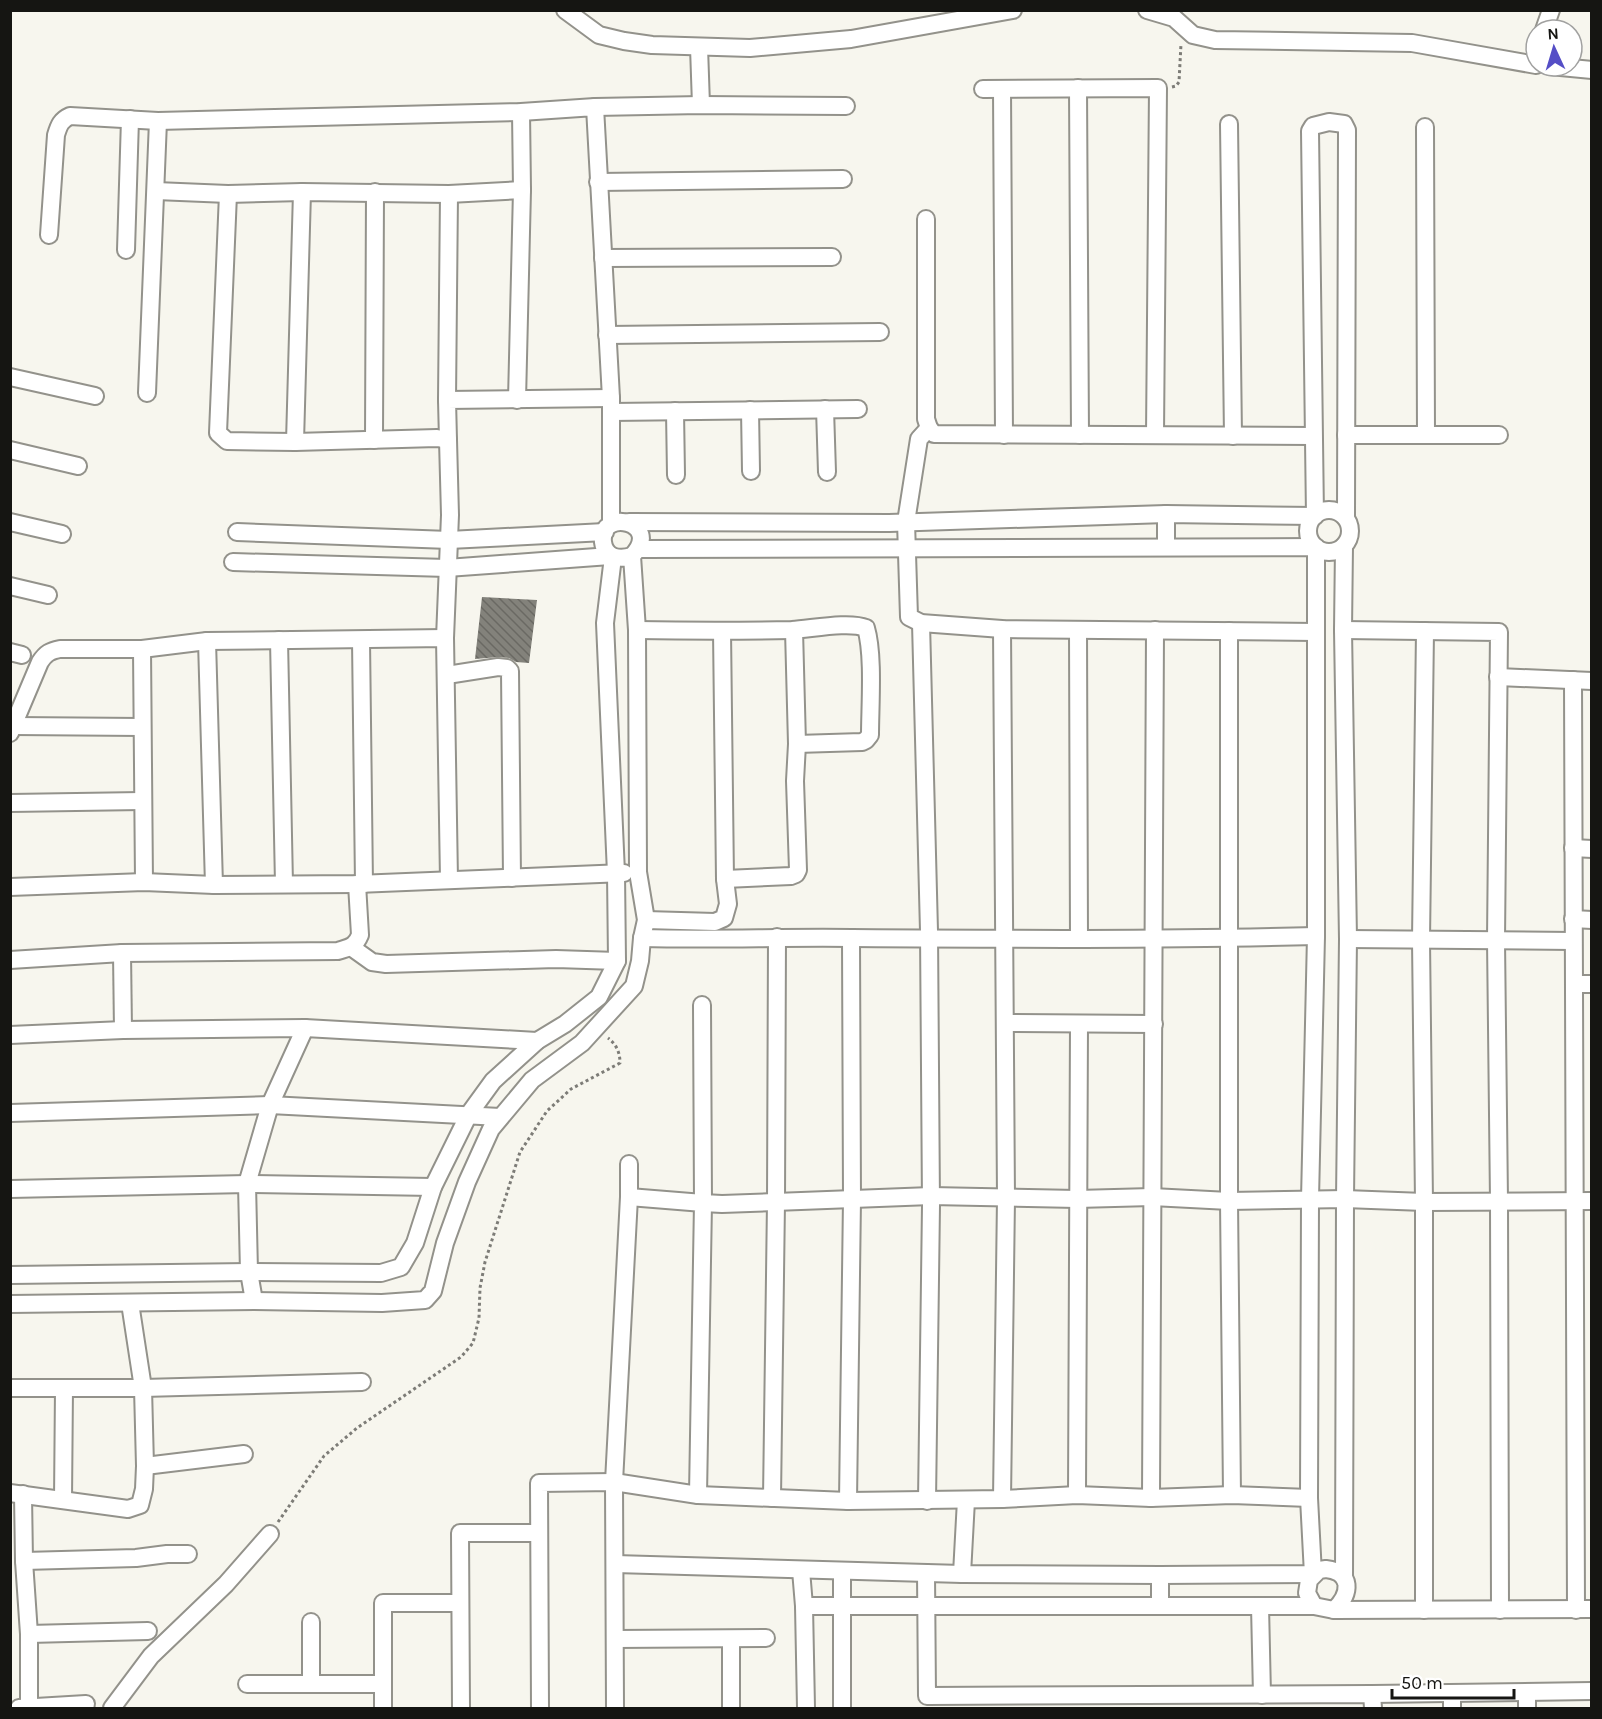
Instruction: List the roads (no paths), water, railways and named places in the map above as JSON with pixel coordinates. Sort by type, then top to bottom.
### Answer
[{"type":"street","points":[[565,10],[599,35],[624,41],[652,45],[750,48],[851,39],[1013,10]]},
{"type":"street","points":[[1146,10],[1174,18],[1193,35],[1215,40],[1412,43],[1524,59]]},
{"type":"street","points":[[699,47],[701,105]]},
{"type":"street","points":[[1078,88],[1080,435]]},
{"type":"street","points":[[983,89],[1158,88],[1155,435]]},
{"type":"street","points":[[1002,89],[1004,435]]},
{"type":"street","points":[[49,235],[56,135],[59,124],[70,116],[158,121],[521,112],[594,107],[846,105]]},
{"type":"street","points":[[594,107],[611,405],[608,528],[603,540],[605,549],[612,556]]},
{"type":"street","points":[[517,400],[522,190],[521,112]]},
{"type":"street","points":[[126,250],[130,119]]},
{"type":"street","points":[[147,393],[158,121]]},
{"type":"street","points":[[237,532],[449,540],[608,528],[619,521],[898,523],[1166,514],[1315,516],[1326,511],[1333,511],[1340,513],[1349,524],[1349,539],[1338,550],[1323,551],[1311,541],[1309,534],[1309,526],[1315,516],[1310,131],[1313,126],[1329,122],[1344,124],[1347,130],[1346,518]]},
{"type":"street","points":[[1229,124],[1233,436]]},
{"type":"street","points":[[1425,127],[1426,435]]},
{"type":"street","points":[[598,182],[843,179]]},
{"type":"street","points":[[156,191],[228,194],[375,192],[449,194],[522,190]]},
{"type":"street","points":[[295,442],[302,192]]},
{"type":"street","points":[[374,440],[375,192]]},
{"type":"street","points":[[228,194],[218,433],[227,441],[295,442],[437,438],[448,440]]},
{"type":"street","points":[[448,880],[445,638],[449,540],[447,400],[449,194]]},
{"type":"street","points":[[926,219],[927,419],[929,428],[934,434],[1313,436]]},
{"type":"street","points":[[603,258],[832,257]]},
{"type":"street","points":[[607,335],[880,332]]},
{"type":"street","points":[[10,376],[94,396]]},
{"type":"street","points":[[447,400],[517,400],[675,411],[858,409]]},
{"type":"street","points":[[825,409],[827,472]]},
{"type":"street","points":[[750,410],[752,471]]},
{"type":"street","points":[[675,411],[676,475]]},
{"type":"street","points":[[929,428],[920,439],[898,523],[908,549],[909,617],[921,623],[1002,629],[1316,632]]},
{"type":"street","points":[[1346,435],[1499,435]]},
{"type":"street","points":[[10,450],[78,466]]},
{"type":"street","points":[[1166,514],[1166,547]]},
{"type":"street","points":[[10,522],[62,534]]},
{"type":"street","points":[[10,1304],[254,1301],[382,1303],[425,1300],[432,1291],[467,1182],[491,1129],[532,1080],[582,1043],[634,986],[646,920],[638,872],[636,553],[641,538],[637,528],[629,522]]},
{"type":"street","points":[[505,537],[506,563]]},
{"type":"street","points":[[1334,1610],[1345,1598],[1347,1592],[1344,1578],[1348,939],[1344,546]]},
{"type":"street","points":[[233,562],[447,568],[612,556],[622,559],[636,553],[866,549],[1316,547]]},
{"type":"street","points":[[1313,1574],[1309,1498],[1310,1199],[1316,936],[1316,547]]},
{"type":"street","points":[[10,1275],[381,1273],[401,1267],[414,1243],[433,1187],[470,1114],[493,1081],[537,1041],[565,1024],[599,997],[617,961],[616,873],[605,623],[612,556]]},
{"type":"street","points":[[10,586],[48,595]]},
{"type":"street","points":[[921,623],[929,939],[931,1196],[927,1501]]},
{"type":"street","points":[[637,630],[794,630],[848,626],[866,628],[869,642],[870,735],[862,742],[797,744]]},
{"type":"street","points":[[1002,629],[1006,1198],[1002,1499]]},
{"type":"street","points":[[725,879],[791,876],[798,870],[794,630]]},
{"type":"street","points":[[1078,630],[1079,939]]},
{"type":"street","points":[[1151,1498],[1155,630]]},
{"type":"street","points":[[1344,630],[1499,632],[1496,940],[1500,1201],[1500,1610]]},
{"type":"street","points":[[646,920],[715,922],[724,918],[728,904],[725,879],[722,631]]},
{"type":"street","points":[[1229,631],[1229,1200],[1232,1495]]},
{"type":"street","points":[[1424,1610],[1424,1202],[1421,940],[1425,631]]},
{"type":"street","points":[[142,727],[12,730],[40,662],[51,651],[60,649],[141,649],[207,641],[445,638]]},
{"type":"street","points":[[279,640],[284,884]]},
{"type":"street","points":[[10,960],[122,953],[338,951],[356,943],[360,935],[361,640]]},
{"type":"street","points":[[207,641],[214,885]]},
{"type":"street","points":[[141,649],[144,882]]},
{"type":"street","points":[[1316,660],[1344,660]]},
{"type":"street","points":[[447,675],[498,667],[507,668],[510,672],[512,878]]},
{"type":"street","points":[[1498,677],[1592,681]]},
{"type":"street","points":[[804,1606],[1314,1606],[1334,1610],[1584,1610],[1583,1201],[1574,1048],[1573,680]]},
{"type":"street","points":[[10,803],[142,801]]},
{"type":"street","points":[[1573,848],[1592,849]]},
{"type":"street","points":[[10,887],[144,882],[214,885],[360,884],[638,872]]},
{"type":"street","points":[[1573,919],[1592,920]]},
{"type":"street","points":[[642,938],[687,940],[777,937],[1155,939],[1316,936]]},
{"type":"street","points":[[772,1498],[777,937]]},
{"type":"street","points":[[848,1501],[852,1199],[851,938]]},
{"type":"street","points":[[1348,939],[1574,941]]},
{"type":"street","points":[[351,947],[372,962],[386,964],[556,959],[617,961]]},
{"type":"street","points":[[122,953],[123,1030]]},
{"type":"street","points":[[1574,984],[1592,984]]},
{"type":"street","points":[[698,1494],[703,1203],[702,1005]]},
{"type":"street","points":[[1005,1023],[1154,1024]]},
{"type":"street","points":[[1077,1495],[1078,1024]]},
{"type":"street","points":[[10,1035],[123,1030],[305,1028],[537,1041]]},
{"type":"street","points":[[254,1301],[249,1272],[247,1184],[270,1105],[305,1028]]},
{"type":"street","points":[[1574,1048],[1592,1048]]},
{"type":"street","points":[[10,1113],[270,1105],[500,1117]]},
{"type":"street","points":[[615,1708],[614,1482],[629,1164]]},
{"type":"street","points":[[10,1189],[247,1184],[433,1187]]},
{"type":"street","points":[[629,1197],[723,1204],[931,1196],[1077,1199],[1152,1197],[1229,1200],[1345,1199],[1424,1202],[1583,1201]]},
{"type":"street","points":[[86,1704],[26,1708],[29,1634],[24,1561],[17,1524],[17,1493],[129,1509],[140,1505],[145,1466],[143,1388],[130,1303]]},
{"type":"street","points":[[10,1388],[143,1388],[362,1382]]},
{"type":"street","points":[[63,1500],[64,1388]]},
{"type":"street","points":[[145,1466],[244,1455]]},
{"type":"street","points":[[540,1708],[539,1483],[614,1482],[698,1494],[848,1501],[966,1500],[1077,1495],[1151,1498],[1232,1495],[1309,1498]]},
{"type":"street","points":[[962,1574],[966,1500]]},
{"type":"street","points":[[461,1708],[460,1533],[539,1533]]},
{"type":"street","points":[[112,1708],[151,1656],[226,1584],[270,1534]]},
{"type":"street","points":[[24,1561],[188,1554]]},
{"type":"street","points":[[615,1564],[962,1574],[1313,1574]]},
{"type":"street","points":[[801,1570],[806,1708]]},
{"type":"street","points":[[1314,1606],[1306,1586],[1313,1574],[1319,1570],[1333,1570],[1344,1578]]},
{"type":"street","points":[[842,1571],[842,1708]]},
{"type":"street","points":[[926,1573],[927,1702],[1225,1702],[1262,1695],[1297,1702],[1527,1700],[1592,1691]]},
{"type":"street","points":[[1160,1575],[1161,1606]]},
{"type":"street","points":[[383,1708],[382,1603],[460,1603]]},
{"type":"street","points":[[1260,1606],[1262,1695]]},
{"type":"street","points":[[311,1622],[311,1684]]},
{"type":"street","points":[[29,1634],[148,1631]]},
{"type":"street","points":[[615,1639],[766,1638]]},
{"type":"street","points":[[731,1639],[731,1708]]},
{"type":"street","points":[[247,1684],[383,1684]]}]
